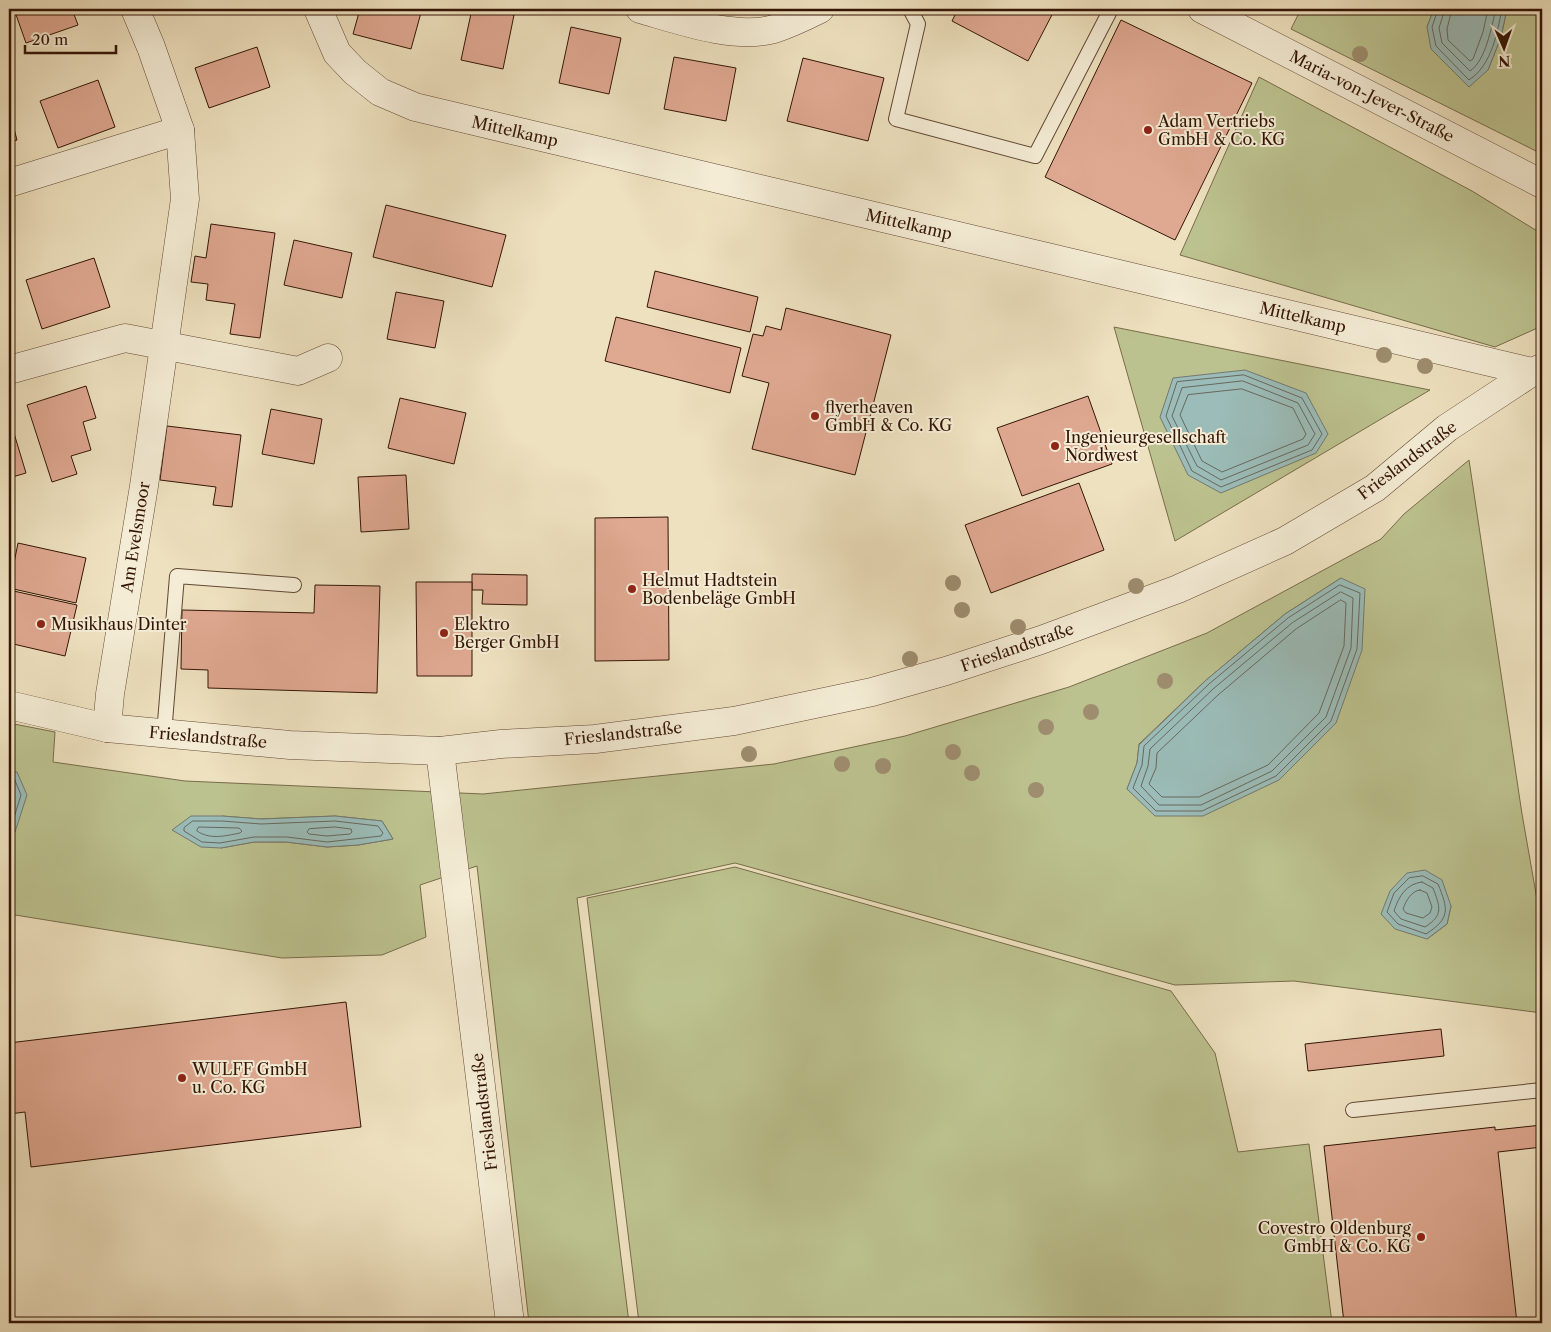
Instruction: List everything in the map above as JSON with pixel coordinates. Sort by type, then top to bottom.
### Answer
[{"type":"street","name":"Am Evelsmoor","points":[[107,728],[110,694],[144,486],[185,199],[180,130],[151,47],[135,9]]},
{"type":"street","name":"Mittelkamp","points":[[318,9],[337,53],[355,72],[380,92],[414,108],[1537,370]]},
{"type":"street","points":[[640,9],[733,33],[773,29],[820,9]]},
{"type":"street","name":"Maria-von-Jever-Straße","points":[[1202,9],[1542,184]]},
{"type":"street","points":[[9,183],[180,130]]},
{"type":"street","points":[[9,370],[125,338],[298,371],[328,358]]},
{"type":"street","name":"Frieslandstraße","points":[[9,705],[107,728],[290,745],[440,751],[501,744],[595,738],[734,721],[872,692],[946,671],[1041,640],[1178,589],[1285,540],[1375,488],[1447,428],[1537,370]]},
{"type":"street","name":"Frieslandstraße","points":[[440,751],[510,1323]]},
{"type":"lane","points":[[910,9],[918,24],[896,119],[1035,156],[1112,9]]},
{"type":"lane","points":[[164,734],[177,576],[294,585]]},
{"type":"lane","points":[[1353,1110],[1542,1090]]},
{"type":"green space","points":[[1301,9],[1434,9],[1427,27],[1488,70],[1501,37],[1507,9],[1542,9],[1542,154],[1291,29]]},
{"type":"green space","points":[[1259,77],[1472,191],[1542,234],[1542,326],[1495,347],[1180,255]]},
{"type":"green space","points":[[1114,327],[1430,390],[1175,541]]},
{"type":"green space","points":[[1469,460],[1522,814],[1542,928],[1542,1013],[1294,981],[1175,985],[735,863],[577,898],[629,1323],[529,1323],[477,866],[420,885],[426,937],[382,955],[282,958],[9,914],[9,830],[15,832],[17,773],[9,771],[9,723],[55,732],[53,762],[185,781],[483,794],[774,764],[905,736],[1069,687],[1207,633],[1381,539],[1404,514]],"holes":[[[1341,578],[1127,789],[1137,763],[1139,744],[1205,681],[1285,614]],[[222,816],[261,819],[335,816],[382,821],[393,839],[358,845],[327,847],[286,842],[254,842],[221,848]],[[1451,906],[1447,924],[1427,939]]]},
{"type":"green space","points":[[735,867],[1171,991],[1215,1053],[1238,1152],[1309,1144],[1332,1323],[639,1323],[587,898]]},
{"type":"water","points":[[1434,9],[1507,9],[1501,37],[1488,70],[1469,87],[1431,49],[1427,27]]},
{"type":"water","points":[[1245,370],[1306,393],[1328,434],[1316,453],[1221,493],[1188,475],[1160,417],[1173,378]]},
{"type":"water","points":[[1341,578],[1365,589],[1362,650],[1336,723],[1279,780],[1203,816],[1155,816],[1127,789],[1137,763],[1139,745],[1205,681],[1285,614]]},
{"type":"water","points":[[9,771],[17,772],[27,795],[15,832],[9,830]]},
{"type":"water","points":[[191,816],[261,819],[335,816],[382,821],[393,839],[358,845],[327,847],[286,842],[254,842],[221,848],[201,847],[172,830]]},
{"type":"water","points":[[1425,870],[1442,880],[1451,906],[1447,924],[1427,939],[1395,929],[1381,914],[1390,891],[1407,873]]},
{"type":"building","points":[[14,9],[72,9],[78,25],[26,43]]},
{"type":"building","points":[[360,9],[422,9],[411,49],[353,34]]},
{"type":"building","points":[[472,9],[485,9],[514,15],[503,69],[461,60]]},
{"type":"building","points":[[958,9],[1055,9],[1028,61],[952,21]]},
{"type":"building","name":"Adam Vertriebs GmbH & Co. KG","points":[[1121,20],[1252,83],[1175,240],[1045,177]]},
{"type":"building","points":[[571,27],[621,38],[609,94],[559,83]]},
{"type":"building","points":[[257,47],[270,87],[209,108],[195,68]]},
{"type":"building","points":[[674,57],[736,68],[726,121],[664,109]]},
{"type":"building","points":[[803,58],[884,78],[868,141],[787,121]]},
{"type":"building","points":[[98,80],[115,127],[58,148],[40,101]]},
{"type":"building","points":[[9,110],[17,140],[9,143]]},
{"type":"building","points":[[386,205],[506,235],[492,287],[373,257]]},
{"type":"building","points":[[211,224],[275,233],[260,338],[230,334],[235,304],[206,300],[208,284],[191,282],[195,256],[206,258]]},
{"type":"building","points":[[294,240],[352,253],[342,298],[284,285]]},
{"type":"building","points":[[94,258],[110,307],[42,329],[26,280]]},
{"type":"building","points":[[655,271],[758,297],[750,332],[647,307]]},
{"type":"building","points":[[396,292],[444,301],[435,348],[387,339]]},
{"type":"building","name":"flyerheaven GmbH & Co. KG","points":[[786,308],[891,335],[855,475],[752,449],[769,383],[742,376],[753,334],[763,336],[766,326],[781,330]]},
{"type":"building","points":[[616,317],[741,348],[730,393],[605,361]]},
{"type":"building","points":[[86,386],[96,418],[83,422],[91,450],[71,456],[77,474],[52,482],[27,405]]},
{"type":"building","name":"Ingenieurgesellschaft Nordwest","points":[[1088,396],[1112,464],[1022,496],[997,428]]},
{"type":"building","points":[[400,398],[466,413],[454,464],[388,448]]},
{"type":"building","points":[[271,409],[322,419],[314,464],[262,454]]},
{"type":"building","points":[[9,420],[26,473],[9,478]]},
{"type":"building","points":[[167,426],[241,435],[232,507],[213,505],[216,487],[160,480]]},
{"type":"building","points":[[406,475],[409,529],[361,532],[358,477]]},
{"type":"building","name":"Ingenieurgesellschaft Nordwest","points":[[1079,483],[1104,550],[991,593],[965,525]]},
{"type":"building","name":"Helmut Hadtstein Bodenbeläge GmbH","points":[[668,517],[669,660],[595,661],[595,518]]},
{"type":"building","points":[[18,543],[86,558],[76,603],[9,588]]},
{"type":"building","points":[[472,574],[527,575],[527,605],[482,604],[483,590],[472,590]]},
{"type":"building","name":"Elektro Berger GmbH","points":[[416,582],[472,582],[472,676],[417,676]]},
{"type":"building","points":[[315,585],[380,586],[377,693],[208,688],[208,670],[181,669],[182,610],[314,613]]},
{"type":"building","name":"Musikhaus Dinter","points":[[9,590],[77,605],[65,656],[9,643]]},
{"type":"building","name":"WULFF GmbH u. Co. KG","points":[[346,1002],[361,1127],[31,1167],[25,1112],[9,1114],[9,1043]]},
{"type":"building","points":[[1441,1029],[1444,1056],[1308,1071],[1305,1044]]},
{"type":"building","name":"Covestro Oldenburg GmbH & Co. KG","points":[[1542,1125],[1542,1147],[1498,1152],[1517,1323],[1344,1323],[1324,1146],[1495,1127],[1495,1130]]},
{"type":"place","name":"Adam Vertriebs GmbH & Co. KG","points":[[1148,130]]},
{"type":"place","name":"flyerheaven GmbH & Co. KG","points":[[815,416]]},
{"type":"place","name":"Ingenieurgesellschaft Nordwest","points":[[1055,446]]},
{"type":"place","name":"Helmut Hadtstein Bodenbeläge GmbH","points":[[632,589]]},
{"type":"place","name":"Musikhaus Dinter","points":[[41,624]]},
{"type":"place","name":"Elektro Berger GmbH","points":[[444,633]]},
{"type":"place","name":"WULFF GmbH u. Co. KG","points":[[182,1078]]},
{"type":"place","name":"Covestro Oldenburg GmbH & Co. KG","points":[[1421,1237]]}]
